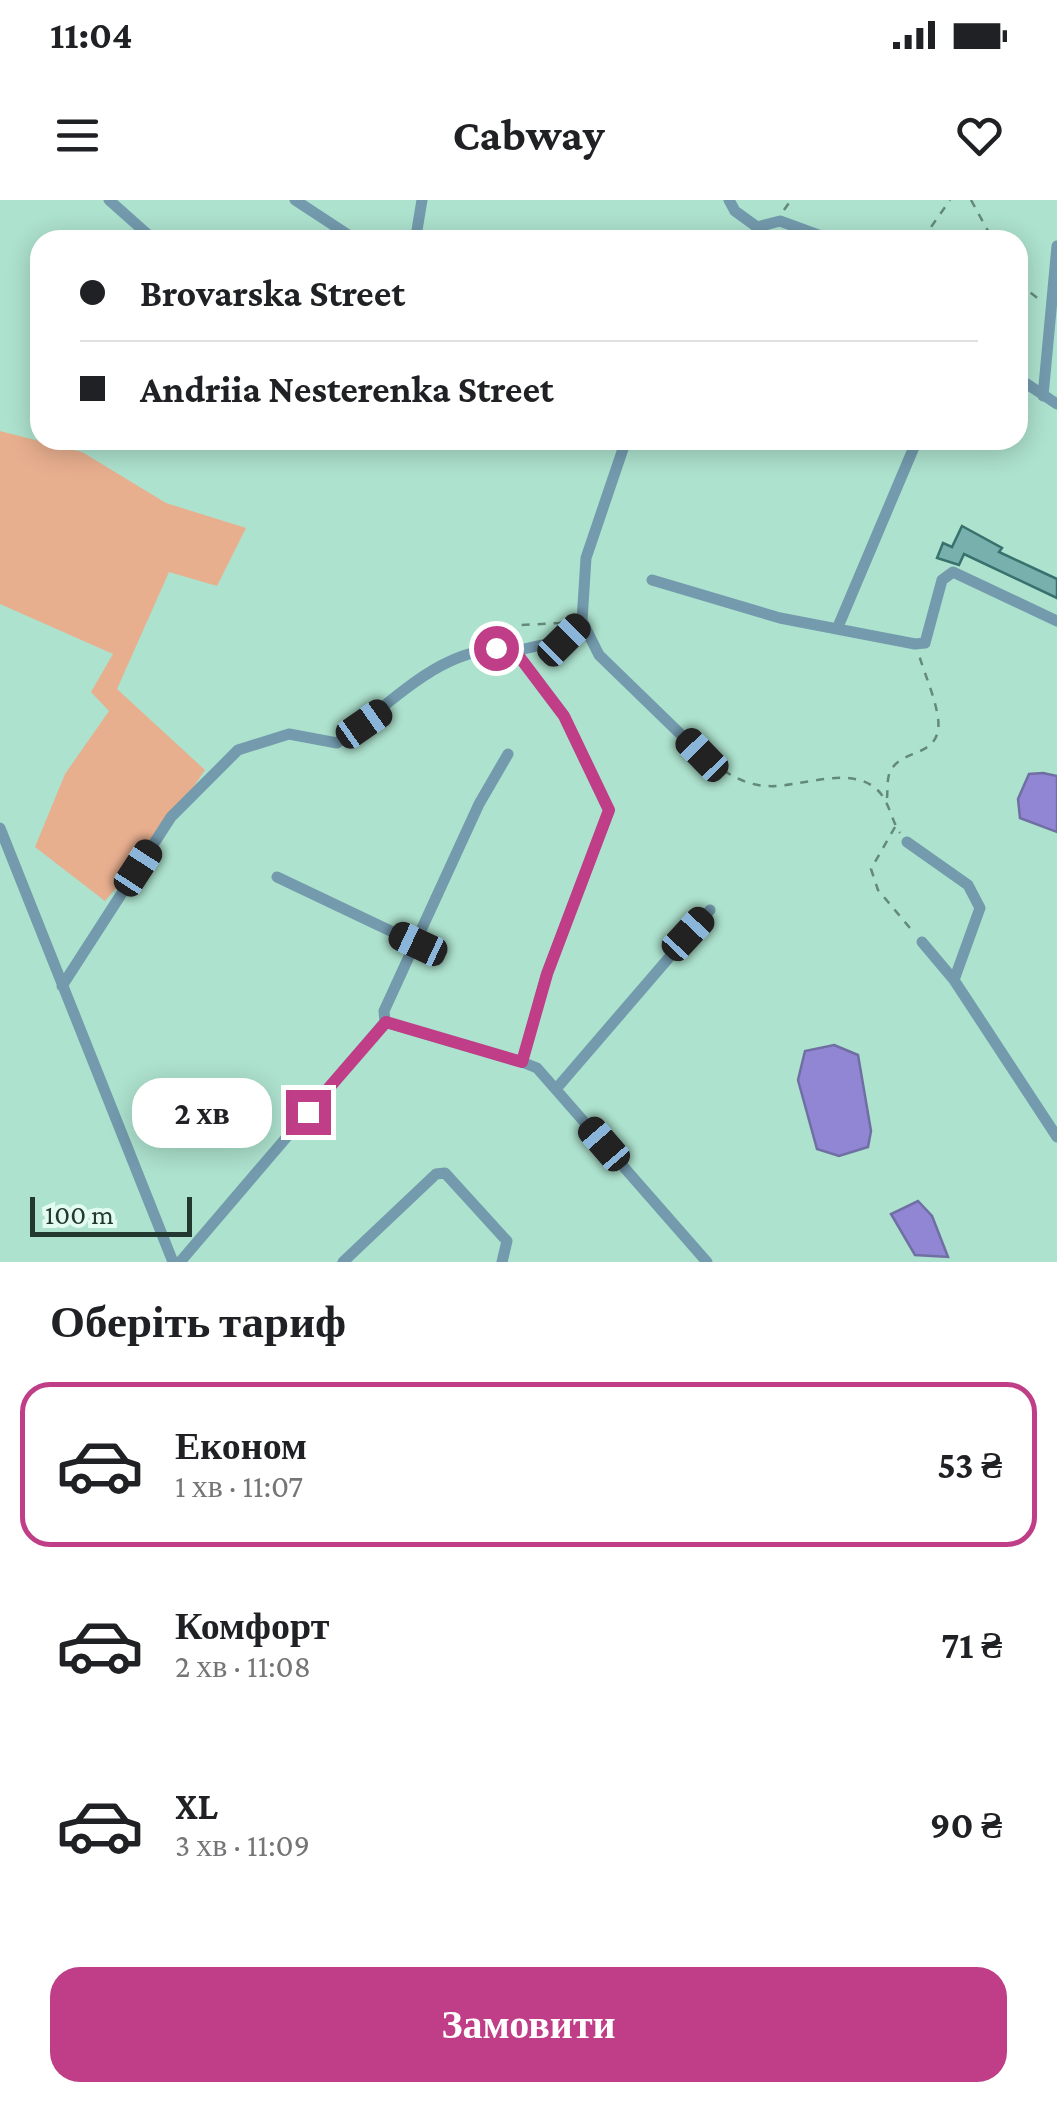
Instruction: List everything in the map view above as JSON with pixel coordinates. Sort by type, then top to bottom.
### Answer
[{"type":"street","points":[[109,200],[143,230]]},
{"type":"street","points":[[295,200],[341,230]]},
{"type":"street","points":[[417,230],[422,200]]},
{"type":"street","points":[[729,200],[755,230]]},
{"type":"street","points":[[764,230],[780,221],[805,230]]},
{"type":"street","points":[[1052,399],[1050,306],[1057,246]]},
{"type":"street","points":[[1028,384],[1052,399]]},
{"type":"street","points":[[623,450],[586,558],[582,622],[599,655],[702,755]]},
{"type":"street","points":[[838,630],[913,450]]},
{"type":"street","points":[[652,580],[780,618],[915,644],[925,643],[948,573],[1004,594],[1057,621]]},
{"type":"street","points":[[62,986],[172,818],[238,750],[289,734],[336,743],[446,660],[474,649],[515,651],[564,640],[582,622]]},
{"type":"street","points":[[515,651],[564,716],[609,810],[547,974],[522,1062]]},
{"type":"street","points":[[386,1022],[384,1011],[479,804],[508,754]]},
{"type":"street","points":[[0,828],[4,855],[176,1262],[386,1022]]},
{"type":"street","points":[[907,842],[968,886],[980,908],[954,980]]},
{"type":"street","points":[[277,877],[418,944]]},
{"type":"street","points":[[556,1089],[710,910]]},
{"type":"street","points":[[922,942],[954,980],[1057,1137]]},
{"type":"street","points":[[386,1022],[538,1068],[699,1260]]},
{"type":"street","points":[[343,1262],[436,1174],[445,1172],[507,1241],[502,1262]]},
{"type":"path","points":[[929,230],[950,200]]},
{"type":"path","points":[[971,200],[988,230]]},
{"type":"path","points":[[1028,290],[1050,306]]},
{"type":"path","points":[[474,649],[521,625],[560,623],[582,606]]},
{"type":"path","points":[[907,842],[895,826],[887,800],[889,772],[896,762],[921,754],[933,740],[939,722],[915,644]]},
{"type":"path","points":[[702,755],[734,778],[768,787],[855,780],[872,784],[887,800]]},
{"type":"path","points":[[895,826],[871,868],[878,890],[922,942]]},
{"type":"shaded area","points":[[0,431],[30,439],[30,450],[82,452],[166,503],[246,528],[217,586],[169,572],[117,689],[205,770],[158,839],[105,901],[35,847],[65,774],[109,711],[91,692],[113,654],[0,604]]},
{"type":"shaded area","points":[[1029,774],[1057,776],[1057,832],[1020,818],[1018,799]]},
{"type":"shaded area","points":[[834,1045],[858,1055],[871,1131],[868,1147],[839,1156],[817,1149],[798,1080],[805,1051]]},
{"type":"shaded area","points":[[918,1201],[932,1216],[948,1257],[915,1255],[891,1214]]},
{"type":"building","points":[[962,526],[1002,548],[999,552],[1057,579],[1057,598],[964,554],[959,565],[937,558],[943,543],[952,547]]},
{"type":"route","points":[[308,1112],[386,1022],[522,1062],[547,974],[609,810],[564,716],[515,651],[496,648]]}]
